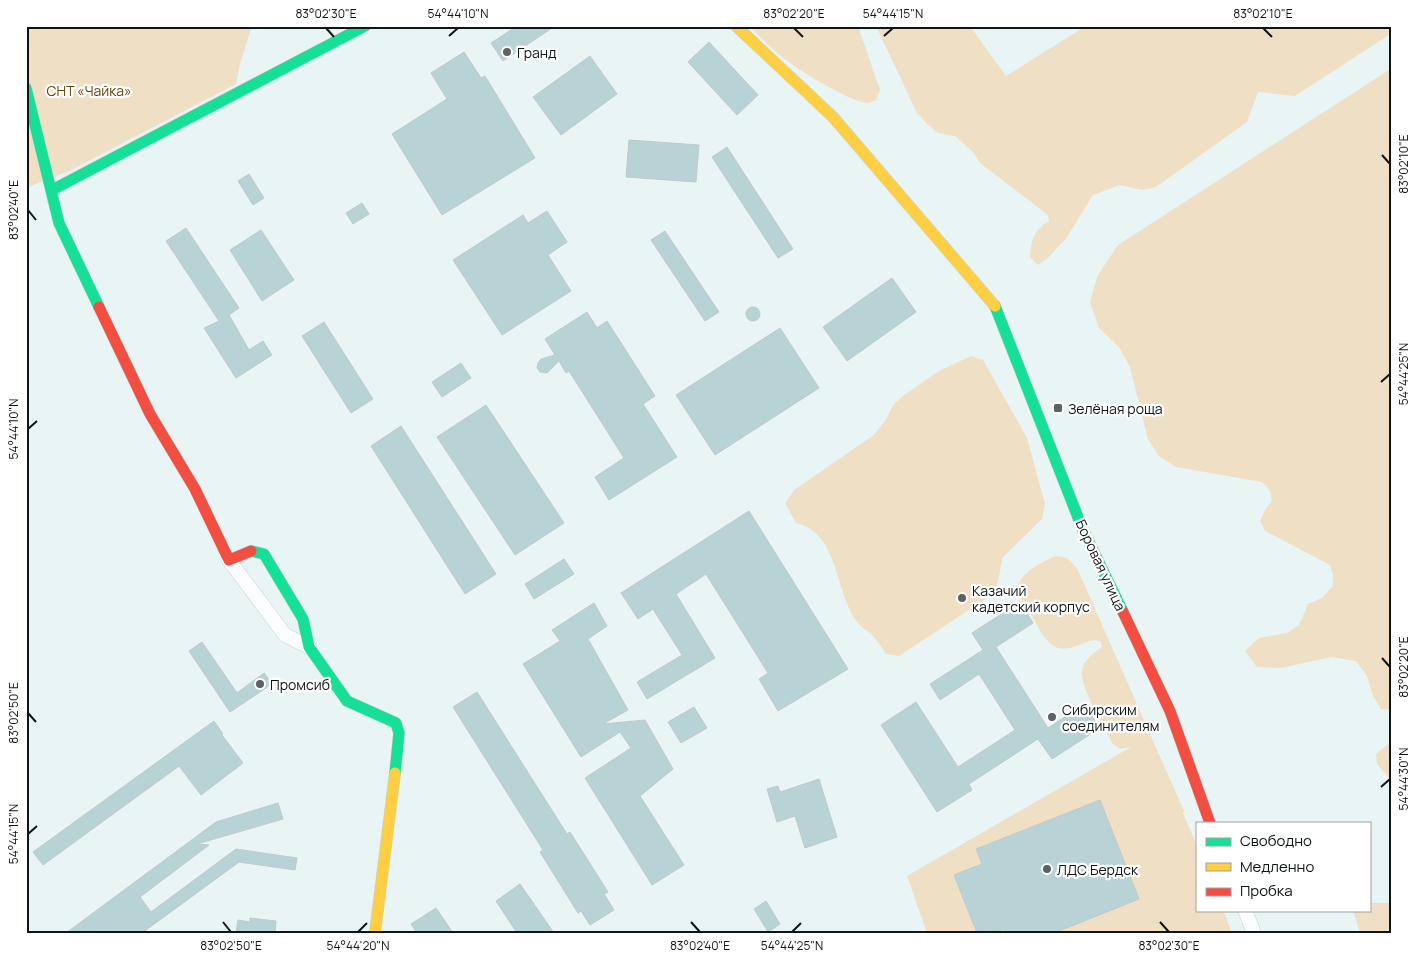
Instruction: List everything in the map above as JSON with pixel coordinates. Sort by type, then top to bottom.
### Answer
[{"type":"street","points":[[52,190],[365,26]]},
{"type":"street","name":"Боровая улица","points":[[736,26],[833,117],[994,305],[1083,530],[1170,711],[1210,822]]},
{"type":"street","points":[[26,88],[59,223],[150,414],[195,489],[229,560],[285,635],[309,647]]},
{"type":"street","points":[[229,560],[250,551],[264,554],[303,619],[309,647],[347,701],[396,723],[399,732],[375,933]]},
{"type":"street","points":[[1246,912],[1254,933]]},
{"type":"green space","name":"СНТ «Чайка»","points":[[26,26],[252,26],[236,84],[71,170],[26,188]]},
{"type":"green space","points":[[750,26],[858,26],[880,90],[876,100],[869,103],[862,102],[819,82],[781,56]]},
{"type":"green space","points":[[876,26],[970,26],[1006,76],[1086,26],[1392,26],[1392,33],[1295,96],[1258,92],[1247,122],[1156,187],[1142,190],[1120,185],[1093,195],[1067,237],[1048,258],[1038,265],[1030,257],[1031,245],[1034,236],[1040,228],[1049,221],[1048,215],[980,163],[974,153],[955,136],[938,133],[925,122],[916,111]]},
{"type":"green space","points":[[1392,68],[1392,710],[1381,709],[1373,696],[1367,676],[1356,661],[1331,657],[1281,668],[1257,667],[1245,651],[1259,638],[1287,633],[1299,625],[1308,604],[1322,598],[1333,586],[1333,574],[1330,565],[1265,531],[1260,521],[1272,501],[1270,491],[1262,482],[1176,467],[1159,456],[1148,439],[1130,367],[1119,347],[1099,328],[1090,302],[1098,275],[1118,245]]},
{"type":"green space","points":[[971,356],[983,360],[1027,438],[1045,504],[1042,519],[1003,557],[997,585],[990,596],[899,656],[886,654],[874,637],[858,623],[850,610],[829,551],[821,539],[810,529],[796,523],[785,503],[794,490],[874,435],[887,418],[893,405],[904,395],[939,371]]},
{"type":"green space","points":[[1056,556],[1067,558],[1077,568],[1184,811],[1183,813],[1196,844],[1196,912],[1224,912],[1232,933],[927,933],[907,876],[1131,747],[1120,749],[1113,744],[1094,708],[1082,678],[1084,663],[1102,647],[1101,642],[1096,640],[1066,648],[1054,646],[1042,633],[1019,595],[1018,588],[1024,576],[1043,562]]},
{"type":"green space","points":[[1392,741],[1392,781],[1377,764],[1376,754]]},
{"type":"green space","points":[[1370,903],[1392,903],[1392,933],[1360,933],[1354,912],[1370,912]]},
{"type":"building","name":"Гранд","points":[[517,26],[555,26],[503,61],[491,43]]},
{"type":"building","points":[[709,42],[758,95],[737,115],[688,62]]},
{"type":"building","points":[[464,52],[481,78],[485,76],[535,158],[442,215],[392,134],[447,99],[431,73]]},
{"type":"building","points":[[590,56],[617,94],[561,135],[533,97]]},
{"type":"building","points":[[629,140],[699,145],[696,182],[626,177]]},
{"type":"building","points":[[727,147],[793,249],[778,258],[712,157]]},
{"type":"building","points":[[249,174],[264,198],[253,205],[238,181]]},
{"type":"building","points":[[362,203],[369,214],[353,224],[346,213]]},
{"type":"building","points":[[547,211],[567,242],[548,255],[571,291],[502,335],[453,260],[523,215],[528,223]]},
{"type":"building","points":[[186,228],[239,308],[229,315],[249,350],[263,341],[272,355],[236,378],[204,328],[219,321],[166,241]]},
{"type":"building","points":[[261,230],[294,280],[262,301],[230,250]]},
{"type":"building","points":[[665,231],[719,312],[705,321],[651,240]]},
{"type":"building","points":[[892,278],[916,312],[847,361],[823,327]]},
{"type":"building","points":[[753,307],[758,309],[760,314],[758,319],[753,321],[748,319],[746,314],[748,309]]},
{"type":"building","points":[[587,312],[597,328],[607,321],[655,396],[643,404],[677,457],[609,500],[595,477],[624,458],[569,371],[566,373],[559,361],[547,373],[540,372],[537,368],[541,359],[555,355],[545,339]]},
{"type":"building","points":[[324,322],[373,399],[351,413],[302,336]]},
{"type":"building","points":[[780,328],[819,388],[715,455],[676,395]]},
{"type":"building","points":[[461,363],[471,378],[442,397],[432,382]]},
{"type":"building","points":[[486,405],[564,523],[515,555],[437,437]]},
{"type":"building","points":[[401,426],[496,574],[465,594],[371,446]]},
{"type":"building","points":[[749,511],[848,669],[778,711],[759,679],[768,673],[706,574],[676,594],[715,658],[647,699],[637,682],[682,655],[653,609],[638,619],[621,593]]},
{"type":"building","points":[[564,559],[574,574],[534,599],[525,584]]},
{"type":"building","points":[[1020,602],[1033,623],[996,647],[1048,728],[1084,704],[1100,728],[1052,759],[1038,739],[969,784],[972,790],[937,812],[881,725],[916,702],[958,767],[1015,730],[979,674],[940,700],[930,684],[983,650],[972,633]]},
{"type":"building","points":[[594,603],[607,626],[588,639],[628,710],[603,724],[645,720],[673,769],[640,796],[684,865],[652,885],[585,778],[631,748],[620,732],[581,757],[523,664],[560,641],[552,630]]},
{"type":"building","points":[[202,642],[237,693],[264,673],[272,684],[230,712],[189,651]]},
{"type":"building","points":[[477,692],[567,834],[570,832],[608,892],[604,894],[614,910],[590,925],[581,911],[578,913],[540,852],[543,850],[453,707]]},
{"type":"building","points":[[694,707],[707,728],[681,743],[668,722]]},
{"type":"building","points":[[214,721],[243,763],[201,795],[179,766],[43,865],[33,852]]},
{"type":"building","points":[[819,779],[837,837],[805,848],[795,816],[777,822],[767,789],[778,786],[780,792]]},
{"type":"building","name":"ЛДС Бердск","points":[[1100,800],[1139,899],[1054,933],[1005,933],[1004,929],[996,933],[977,933],[954,875],[982,864],[976,849]]},
{"type":"building","points":[[278,803],[283,819],[197,844],[209,845],[140,897],[151,912],[236,849],[297,858],[295,870],[239,862],[142,933],[66,933],[216,822]]},
{"type":"building","points":[[520,884],[554,933],[517,933],[496,901]]},
{"type":"building","points":[[766,901],[780,924],[768,932],[754,909]]},
{"type":"building","points":[[436,908],[453,933],[417,933],[411,924]]},
{"type":"building","points":[[250,918],[276,921],[275,933],[236,933],[238,920],[250,922]]},
{"type":"traffic: fast","points":[[52,190],[365,26]]},
{"type":"traffic: fast","points":[[26,88],[59,223],[99,307]]},
{"type":"traffic: fast","points":[[995,306],[1083,530],[1123,612]]},
{"type":"traffic: fast","points":[[251,551],[264,554],[303,619],[309,647],[347,701],[396,723],[399,733],[395,773]]},
{"type":"traffic: slow","points":[[736,26],[833,117],[995,306]]},
{"type":"traffic: slow","points":[[375,933],[395,773]]},
{"type":"traffic: jam","points":[[99,307],[150,414],[195,489],[229,560],[251,551]]},
{"type":"traffic: jam","points":[[1123,612],[1170,711],[1210,822]]},
{"type":"place","name":"Гранд","points":[[507,52]]},
{"type":"place","name":"Зелёная роща","points":[[1058,408]]},
{"type":"place","name":"Казачий кадетский корпус","points":[[962,598]]},
{"type":"place","name":"Промсиб","points":[[260,684]]},
{"type":"place","name":"Сибирским соединителям","points":[[1052,717]]},
{"type":"place","name":"ЛДС Бердск","points":[[1047,869]]}]
